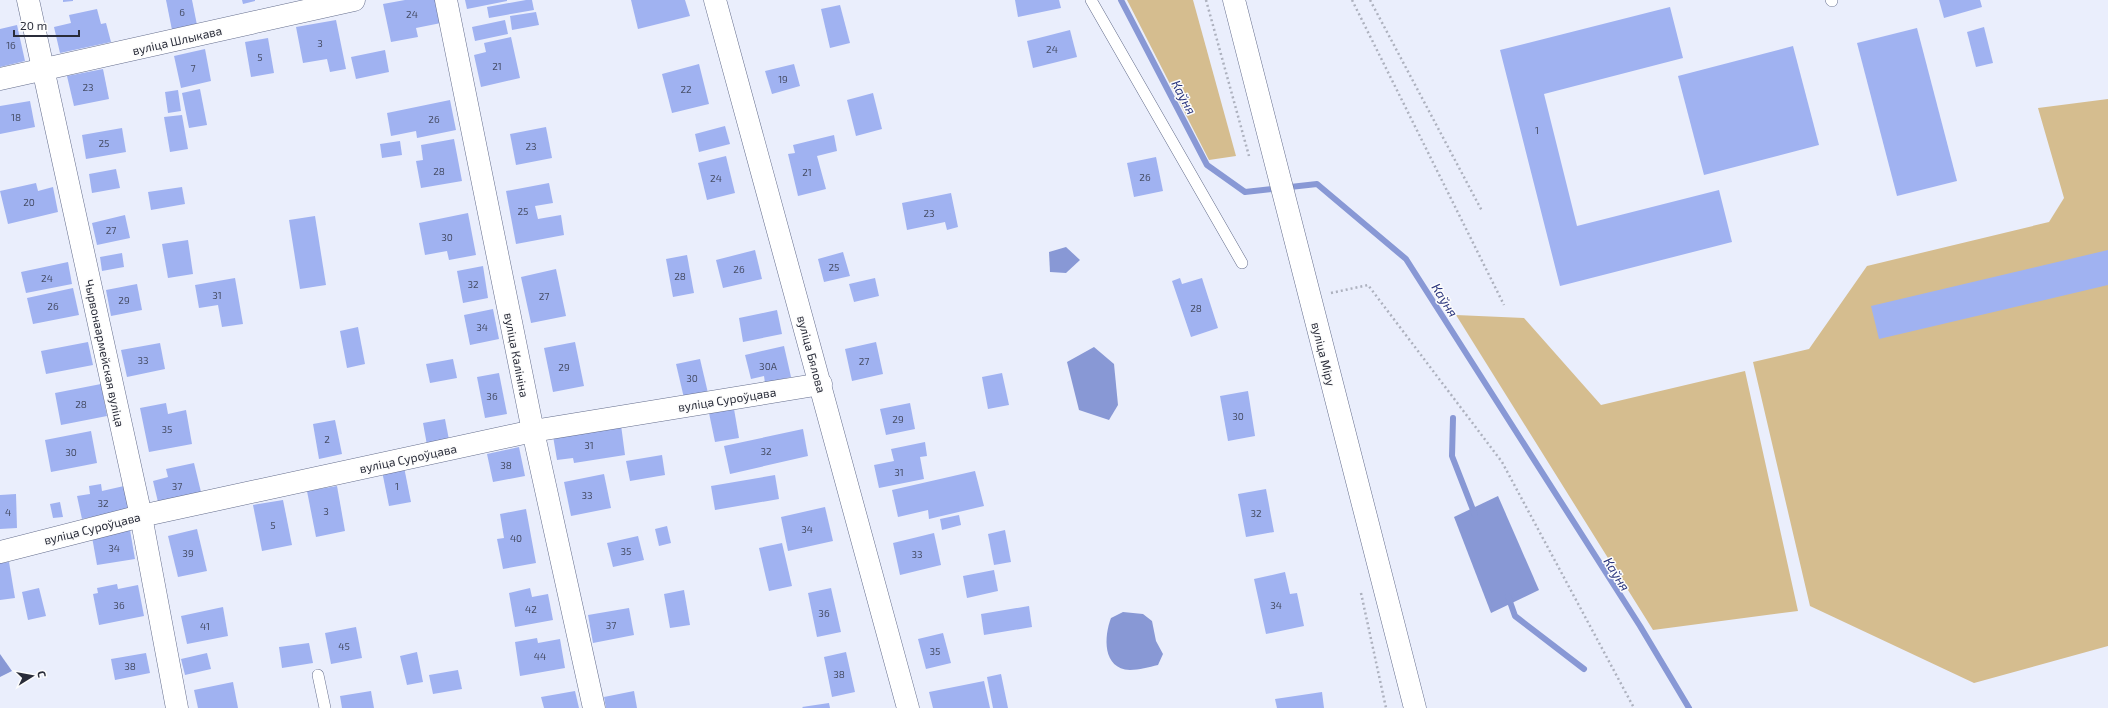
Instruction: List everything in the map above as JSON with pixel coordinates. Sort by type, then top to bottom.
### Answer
[{"type":"street","name":"Чырвонаармейская вуліца","points":[[28,0],[141,516],[177,708]]},
{"type":"street","name":"вуліца Шлыкава","points":[[0,79],[354,0]]},
{"type":"street","name":"вуліца Калініна","points":[[446,0],[533,431],[594,708]]},
{"type":"street","name":"вуліца Бялова","points":[[715,0],[821,384],[908,708]]},
{"type":"street","name":"вуліца Міру","points":[[1234,0],[1290,225],[1415,708]]},
{"type":"street","name":"вуліца Суроўцава","points":[[0,552],[141,516],[533,431],[821,384]]},
{"type":"lane","points":[[1091,0],[1242,263]]},
{"type":"lane","points":[[318,675],[325,708]]},
{"type":"path","points":[[1206,0],[1248,152]]},
{"type":"path","points":[[1352,0],[1504,306]]},
{"type":"path","points":[[1370,0],[1482,211]]},
{"type":"path","points":[[1309,297],[1368,285],[1502,462],[1634,708]]},
{"type":"shaded area","points":[[1127,0],[1193,0],[1236,156],[1209,160]]},
{"type":"shaded area","points":[[2108,99],[2108,646],[1974,683],[1810,606],[1753,362],[1809,349],[1867,266],[2049,222],[2064,198],[2038,108]]},
{"type":"shaded area","points":[[1456,315],[1524,318],[1601,405],[1745,371],[1798,611],[1653,630]]},
{"type":"water","points":[[1066,247],[1080,260],[1066,273],[1050,272],[1049,252]]},
{"type":"water","points":[[1094,347],[1114,364],[1118,405],[1109,420],[1079,410],[1067,362]]},
{"type":"water","points":[[1498,496],[1539,590],[1491,613],[1454,517]]},
{"type":"water","points":[[1123,612],[1143,614],[1152,621],[1156,641],[1163,654],[1158,665],[1130,670],[1121,668],[1114,664],[1110,658],[1107,650],[1107,634],[1109,625],[1111,618]]},
{"type":"water","points":[[0,654],[12,671],[0,677]]},
{"type":"building","points":[[63,0],[73,0],[73,1],[63,2]]},
{"type":"building","points":[[166,0],[192,0],[197,25],[172,30]]},
{"type":"building","points":[[242,0],[255,0],[255,1],[243,4]]},
{"type":"building","points":[[405,0],[437,0],[441,23],[416,28],[418,37],[391,42],[383,4]]},
{"type":"building","points":[[465,0],[507,0],[507,1],[467,9]]},
{"type":"building","points":[[532,0],[534,10],[489,18],[487,7]]},
{"type":"building","points":[[631,0],[685,0],[690,16],[638,29]]},
{"type":"building","points":[[1015,0],[1059,0],[1061,8],[1018,17]]},
{"type":"building","points":[[1939,0],[1980,0],[1982,7],[1944,18]]},
{"type":"building","points":[[840,5],[850,43],[830,48],[821,9]]},
{"type":"building","points":[[1670,7],[1683,58],[1544,94],[1577,226],[1719,190],[1732,242],[1560,286],[1500,50]]},
{"type":"building","points":[[97,9],[101,24],[106,23],[111,42],[60,53],[54,27],[71,23],[69,15]]},
{"type":"building","points":[[536,12],[539,25],[512,30],[510,16]]},
{"type":"building","points":[[336,20],[346,69],[330,72],[327,59],[303,63],[296,27]]},
{"type":"building","points":[[505,20],[508,34],[475,41],[472,27]]},
{"type":"building","points":[[17,25],[25,61],[0,67],[0,29]]},
{"type":"building","points":[[1984,27],[1993,63],[1976,67],[1967,32]]},
{"type":"building","points":[[1917,28],[1957,181],[1897,196],[1857,43]]},
{"type":"building","points":[[1070,30],[1077,57],[1033,68],[1027,41]]},
{"type":"building","points":[[511,37],[520,78],[481,87],[474,55],[486,52],[484,43]]},
{"type":"building","points":[[268,38],[274,73],[251,77],[245,42]]},
{"type":"building","points":[[1793,46],[1819,145],[1704,175],[1678,76]]},
{"type":"building","points":[[205,49],[211,81],[181,88],[174,56]]},
{"type":"building","points":[[385,50],[389,72],[356,79],[351,57]]},
{"type":"building","points":[[699,64],[709,104],[672,113],[662,74]]},
{"type":"building","points":[[794,64],[800,86],[772,94],[765,71]]},
{"type":"building","points":[[103,69],[109,99],[74,106],[67,76]]},
{"type":"building","points":[[200,89],[207,125],[189,128],[182,93]]},
{"type":"building","points":[[178,90],[181,111],[168,113],[165,92]]},
{"type":"building","points":[[873,93],[882,129],[856,136],[847,100]]},
{"type":"building","points":[[450,100],[456,130],[417,138],[416,131],[391,136],[387,113]]},
{"type":"building","points":[[30,101],[35,127],[0,134],[0,106]]},
{"type":"building","points":[[182,115],[188,149],[170,152],[164,117]]},
{"type":"building","points":[[725,126],[730,144],[699,152],[695,134]]},
{"type":"building","points":[[546,127],[552,158],[516,165],[510,134]]},
{"type":"building","points":[[122,128],[126,152],[86,159],[82,135]]},
{"type":"building","points":[[834,135],[837,151],[817,156],[826,189],[798,196],[788,154],[795,153],[793,145]]},
{"type":"building","points":[[454,139],[462,181],[421,188],[416,161],[423,160],[421,145]]},
{"type":"building","points":[[400,141],[402,155],[382,158],[380,144]]},
{"type":"building","points":[[726,156],[735,193],[707,200],[698,163]]},
{"type":"building","points":[[1156,157],[1163,191],[1134,197],[1127,163]]},
{"type":"building","points":[[116,169],[120,188],[92,193],[89,174]]},
{"type":"building","points":[[36,183],[38,191],[53,187],[58,212],[8,224],[0,191]]},
{"type":"building","points":[[549,183],[553,203],[535,206],[538,219],[561,215],[564,235],[516,244],[506,191]]},
{"type":"building","points":[[182,187],[185,204],[151,210],[148,192]]},
{"type":"building","points":[[951,193],[958,227],[947,230],[945,222],[907,230],[902,203]]},
{"type":"building","points":[[468,213],[476,255],[449,260],[447,251],[425,255],[419,223]]},
{"type":"building","points":[[125,215],[130,238],[97,245],[92,223]]},
{"type":"building","points":[[315,216],[326,285],[300,289],[289,220]]},
{"type":"building","points":[[188,240],[193,274],[168,278],[162,244]]},
{"type":"building","points":[[755,250],[762,279],[723,288],[716,260]]},
{"type":"building","points":[[2108,250],[2108,285],[1879,339],[1871,306]]},
{"type":"building","points":[[843,252],[850,276],[824,282],[818,259]]},
{"type":"building","points":[[122,253],[124,267],[102,271],[100,257]]},
{"type":"building","points":[[687,255],[694,293],[673,297],[666,259]]},
{"type":"building","points":[[68,262],[72,284],[26,293],[21,272]]},
{"type":"building","points":[[483,266],[488,298],[463,303],[457,271]]},
{"type":"building","points":[[556,269],[566,316],[531,323],[521,277]]},
{"type":"building","points":[[235,278],[243,324],[222,327],[218,305],[199,308],[195,285]]},
{"type":"building","points":[[875,278],[879,296],[854,302],[849,284]]},
{"type":"building","points":[[1180,278],[1182,284],[1202,278],[1218,328],[1191,337],[1172,281]]},
{"type":"building","points":[[137,284],[142,310],[111,316],[106,290]]},
{"type":"building","points":[[73,288],[79,315],[33,324],[27,298]]},
{"type":"building","points":[[493,309],[499,339],[470,345],[464,315]]},
{"type":"building","points":[[777,310],[782,334],[743,342],[739,318]]},
{"type":"building","points":[[358,327],[365,364],[347,368],[340,331]]},
{"type":"building","points":[[88,342],[93,365],[46,374],[41,351]]},
{"type":"building","points":[[575,342],[584,386],[553,392],[544,348]]},
{"type":"building","points":[[876,342],[883,374],[852,381],[845,349]]},
{"type":"building","points":[[160,343],[165,369],[127,377],[121,350]]},
{"type":"building","points":[[784,346],[791,377],[765,383],[764,376],[751,379],[745,355]]},
{"type":"building","points":[[453,359],[457,378],[430,383],[426,364]]},
{"type":"building","points":[[700,359],[708,393],[684,398],[676,364]]},
{"type":"building","points":[[499,373],[507,414],[485,418],[477,377]]},
{"type":"building","points":[[1002,373],[1009,405],[988,409],[982,377]]},
{"type":"building","points":[[101,384],[107,416],[61,425],[55,393]]},
{"type":"building","points":[[1248,391],[1255,436],[1228,441],[1220,396]]},
{"type":"building","points":[[166,403],[168,414],[186,410],[192,444],[149,452],[140,408]]},
{"type":"building","points":[[910,403],[915,429],[886,435],[880,409]]},
{"type":"building","points":[[734,409],[739,438],[715,442],[709,413]]},
{"type":"building","points":[[445,419],[449,440],[427,445],[423,423]]},
{"type":"building","points":[[335,420],[342,454],[319,459],[313,424]]},
{"type":"building","points":[[621,425],[625,455],[574,463],[573,458],[557,460],[553,436]]},
{"type":"building","points":[[803,429],[808,456],[730,474],[724,446]]},
{"type":"building","points":[[91,431],[97,463],[51,472],[45,440]]},
{"type":"building","points":[[925,442],[927,456],[920,457],[924,479],[879,488],[874,465],[894,461],[891,449]]},
{"type":"building","points":[[519,447],[525,476],[493,482],[487,454]]},
{"type":"building","points":[[662,455],[665,475],[630,481],[626,461]]},
{"type":"building","points":[[194,463],[201,492],[158,502],[153,481],[168,477],[166,469]]},
{"type":"building","points":[[404,467],[411,502],[389,506],[382,471]]},
{"type":"building","points":[[975,471],[984,506],[929,519],[928,510],[898,517],[892,490]]},
{"type":"building","points":[[604,474],[611,508],[571,516],[564,482]]},
{"type":"building","points":[[775,475],[779,499],[715,510],[711,486]]},
{"type":"building","points":[[101,484],[102,491],[124,486],[129,510],[82,519],[77,496],[90,494],[89,486]]},
{"type":"building","points":[[337,486],[345,531],[316,537],[307,491]]},
{"type":"building","points":[[1266,489],[1274,532],[1246,537],[1238,494]]},
{"type":"building","points":[[16,494],[17,528],[0,529],[0,495]]},
{"type":"building","points":[[283,500],[292,545],[262,551],[253,505]]},
{"type":"building","points":[[60,502],[63,517],[53,518],[50,504]]},
{"type":"building","points":[[825,507],[833,541],[788,551],[781,517]]},
{"type":"building","points":[[526,509],[536,563],[503,569],[497,539],[504,538],[500,514]]},
{"type":"building","points":[[959,515],[961,525],[942,530],[940,519]]},
{"type":"building","points":[[667,526],[671,543],[659,546],[655,529]]},
{"type":"building","points":[[197,529],[207,571],[178,577],[168,536]]},
{"type":"building","points":[[130,530],[135,559],[97,565],[92,537]]},
{"type":"building","points":[[1005,530],[1011,562],[994,565],[988,534]]},
{"type":"building","points":[[934,533],[941,565],[900,575],[893,543]]},
{"type":"building","points":[[638,536],[644,560],[613,567],[607,543]]},
{"type":"building","points":[[782,543],[792,586],[769,591],[759,548]]},
{"type":"building","points":[[9,562],[15,598],[0,600],[0,563]]},
{"type":"building","points":[[994,570],[998,591],[967,598],[963,576]]},
{"type":"building","points":[[1285,572],[1290,594],[1297,593],[1304,626],[1266,634],[1254,579]]},
{"type":"building","points":[[117,584],[118,589],[138,585],[144,616],[99,625],[93,594],[98,593],[97,588]]},
{"type":"building","points":[[39,588],[46,616],[28,620],[22,592]]},
{"type":"building","points":[[530,588],[532,597],[548,594],[553,620],[515,627],[509,593]]},
{"type":"building","points":[[831,588],[841,632],[817,637],[808,593]]},
{"type":"building","points":[[684,590],[690,625],[670,628],[664,594]]},
{"type":"building","points":[[1029,606],[1032,627],[984,635],[981,614]]},
{"type":"building","points":[[223,607],[228,636],[187,644],[181,616]]},
{"type":"building","points":[[629,608],[634,635],[593,643],[588,615]]},
{"type":"building","points":[[356,627],[362,658],[331,664],[325,633]]},
{"type":"building","points":[[943,633],[951,663],[926,669],[918,639]]},
{"type":"building","points":[[537,638],[538,643],[560,639],[565,668],[520,676],[515,642]]},
{"type":"building","points":[[309,643],[313,663],[282,668],[279,647]]},
{"type":"building","points":[[417,652],[423,682],[407,685],[400,656]]},
{"type":"building","points":[[846,652],[855,692],[832,697],[824,657]]},
{"type":"building","points":[[146,653],[150,673],[115,680],[111,659]]},
{"type":"building","points":[[207,653],[211,669],[185,675],[181,659]]},
{"type":"building","points":[[458,670],[462,689],[433,694],[429,675]]},
{"type":"building","points":[[1001,674],[1008,708],[993,708],[987,677]]},
{"type":"building","points":[[984,681],[990,708],[933,708],[929,692]]},
{"type":"building","points":[[233,682],[238,708],[198,708],[194,690]]},
{"type":"building","points":[[371,691],[374,708],[342,708],[340,696]]},
{"type":"building","points":[[575,691],[579,708],[544,708],[541,697]]},
{"type":"building","points":[[634,691],[637,708],[606,708],[604,697]]},
{"type":"building","points":[[1322,692],[1324,708],[1277,708],[1275,699]]},
{"type":"building","points":[[829,703],[830,708],[802,707]]},
{"type":"waterway","name":"Каўня","points":[[1121,0],[1207,165],[1245,192],[1317,184],[1406,259],[1640,626],[1689,708]]},
{"type":"waterway","points":[[1453,418],[1452,456],[1475,515]]},
{"type":"waterway","points":[[1508,596],[1515,616],[1584,669]]}]
